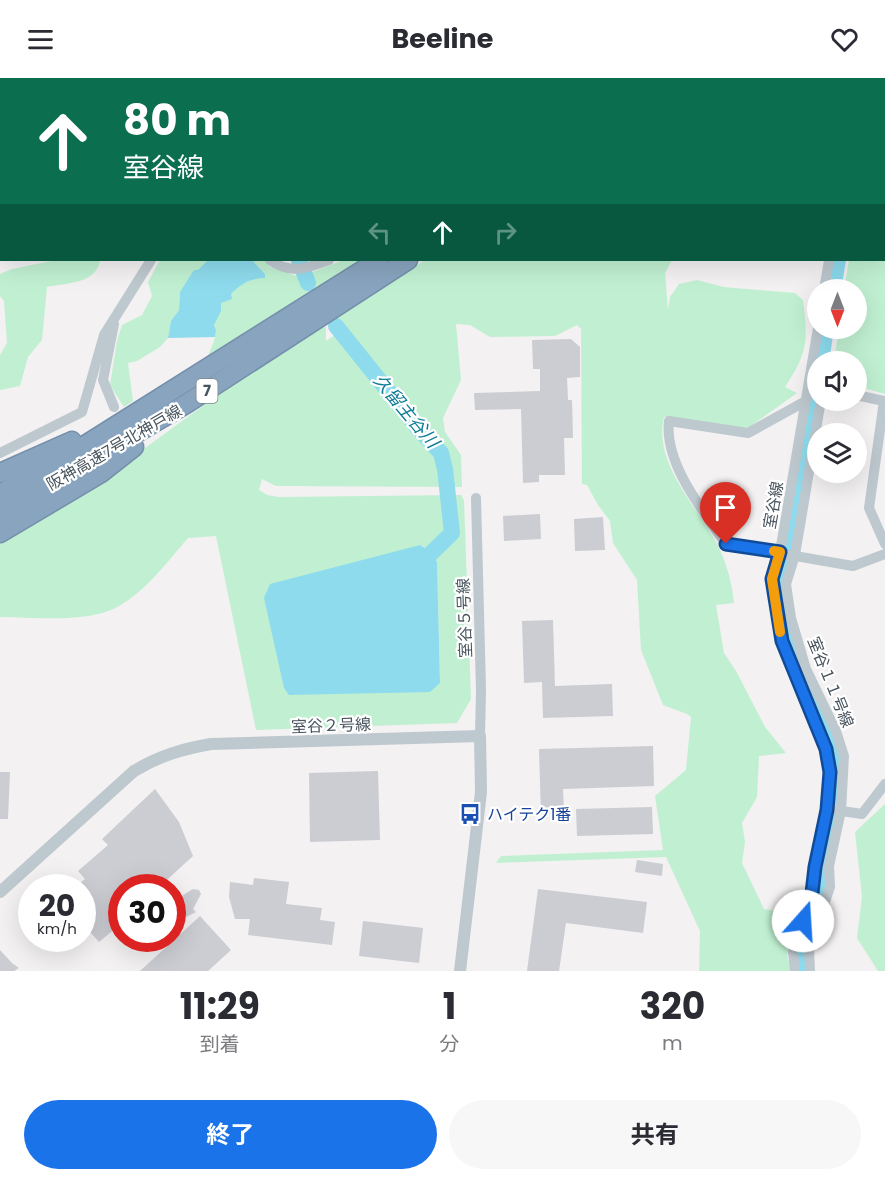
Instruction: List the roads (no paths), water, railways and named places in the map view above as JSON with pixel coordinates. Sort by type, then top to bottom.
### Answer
[{"type":"highway","name":"阪神高速7号北神戸線","points":[[0,494],[79,449],[377,261]]},
{"type":"highway","name":"阪神高速7号北神戸線","points":[[0,513],[186,404],[406,261]]},
{"type":"highway","points":[[0,533],[101,473],[186,404]]},
{"type":"highway","points":[[0,473],[141,410]]},
{"type":"street","points":[[0,453],[82,412],[104,335],[150,261]]},
{"type":"street","points":[[271,261],[279,267],[305,266],[325,261]]},
{"type":"street","points":[[826,279],[829,261]]},
{"type":"street","points":[[114,407],[103,380],[115,317]]},
{"type":"street","name":"室谷線","points":[[795,971],[793,952],[812,893],[827,810],[830,772],[826,749],[782,641],[772,579],[780,552],[816,339]]},
{"type":"street","points":[[867,397],[884,401],[869,507],[885,544]]},
{"type":"street","points":[[806,401],[748,434],[669,421],[667,435],[686,487],[726,544],[853,566],[885,554]]},
{"type":"street","name":"室谷１１号線","points":[[819,411],[795,555],[786,584],[791,618],[806,669],[836,731],[844,756],[841,811]]},
{"type":"street","name":"室谷５号線","points":[[476,498],[480,736]]},
{"type":"street","points":[[460,971],[480,802],[480,736]]},
{"type":"street","name":"室谷２号線","points":[[0,892],[134,771],[156,758],[182,749],[211,744],[480,736]]},
{"type":"street","points":[[827,810],[862,814],[885,784]]},
{"type":"street","points":[[810,971],[809,948],[830,887],[829,866],[841,811]]},
{"type":"water","points":[[207,261],[253,261],[265,274],[265,278],[250,280],[231,294],[232,299],[221,303],[221,311],[214,325],[215,337],[168,338],[171,321],[179,310],[180,292],[194,270],[198,270]]},
{"type":"water","points":[[420,545],[430,551],[437,562],[440,683],[430,692],[289,695],[284,688],[264,598],[270,584]]},
{"type":"waterway","name":"久留主谷川","points":[[299,261],[308,283]]},
{"type":"waterway","points":[[835,279],[838,261]]},
{"type":"waterway","name":"久留主谷川","points":[[336,326],[417,427],[441,453],[452,533],[418,566]]},
{"type":"waterway","points":[[823,351],[824,339]]},
{"type":"waterway","points":[[803,971],[800,951],[818,899],[834,819],[837,765],[834,742],[808,693],[796,660],[785,621],[780,582],[794,521],[813,411]]},
{"type":"place","name":"ハイテク1番","points":[[470,814]]}]
